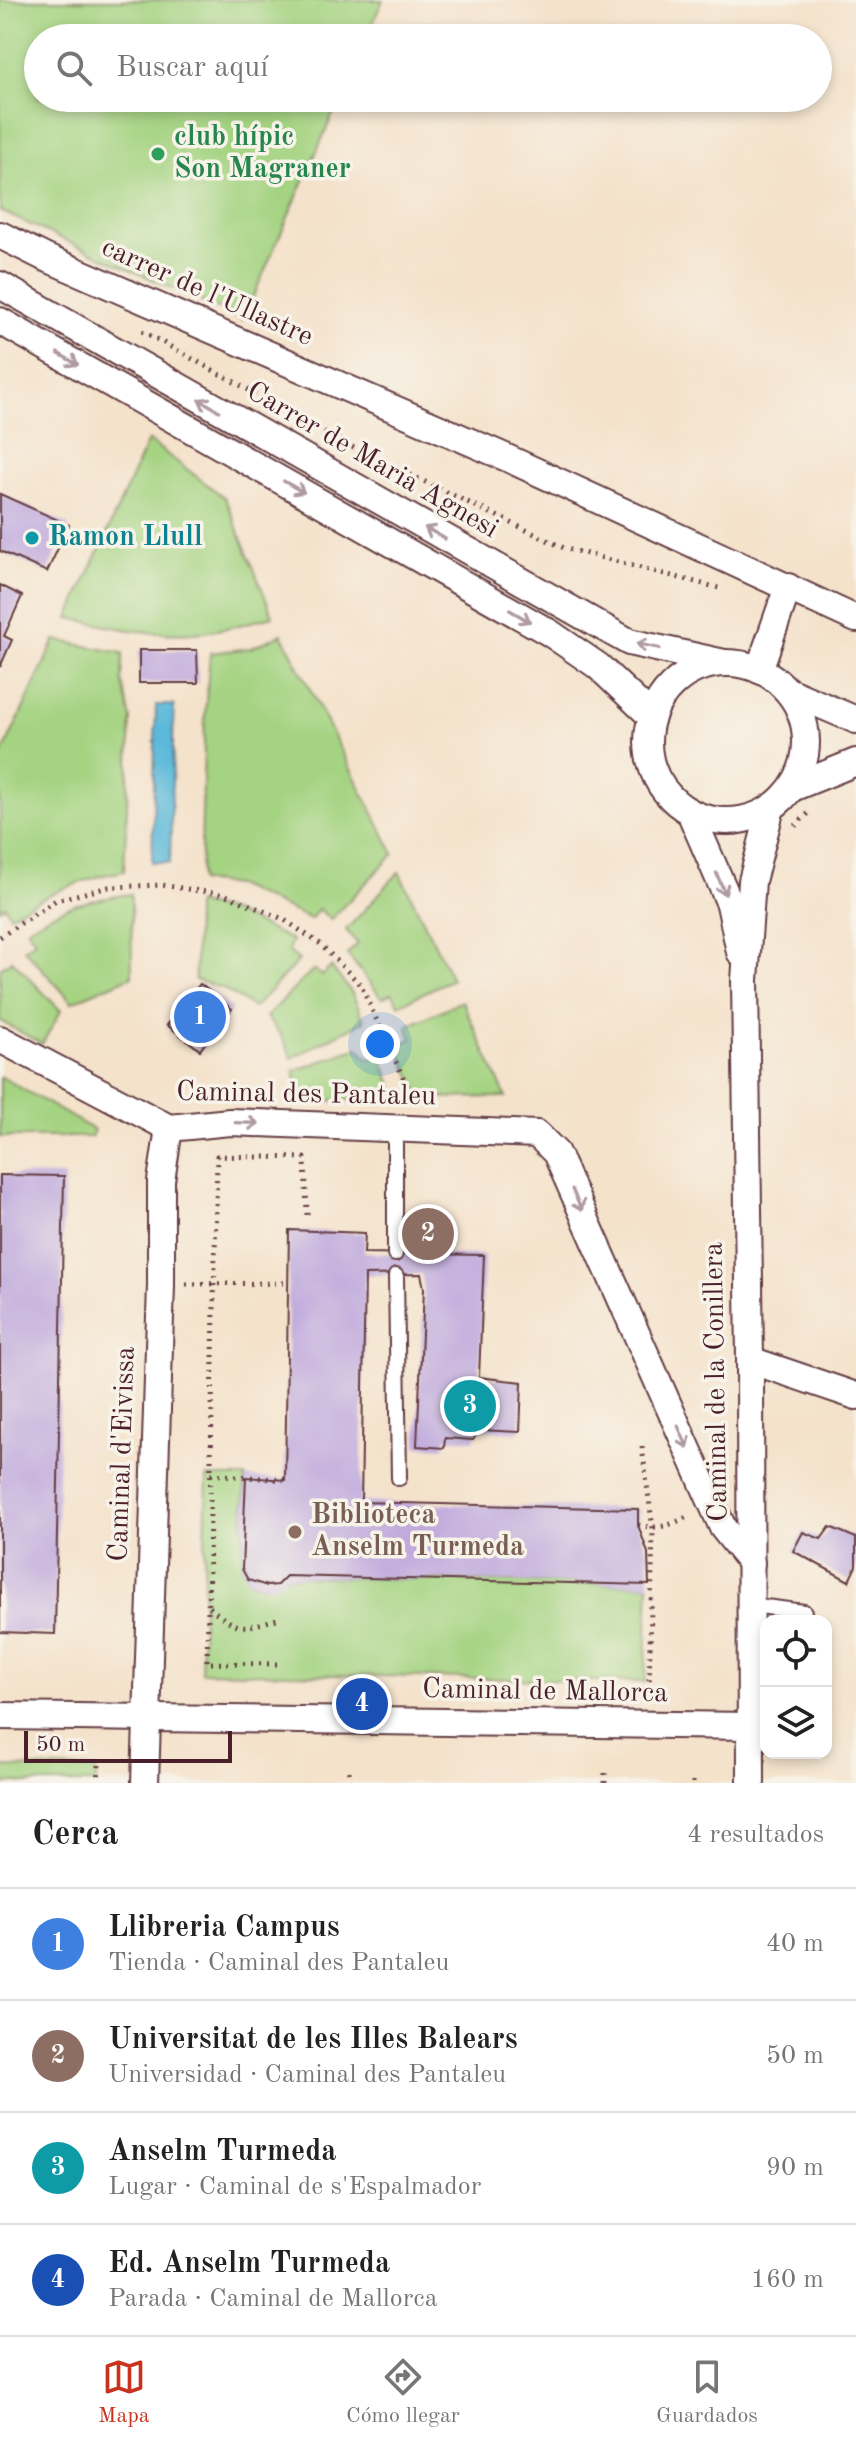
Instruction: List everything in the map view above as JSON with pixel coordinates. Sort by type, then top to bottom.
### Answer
[{"type":"street","name":"carrer de l'Ullastre","points":[[0,235],[44,257],[505,457],[856,619]]},
{"type":"street","name":"Carrer de Maria Agnesi","points":[[0,285],[629,642],[724,663]]},
{"type":"street","points":[[0,321],[550,633],[598,666],[652,717]]},
{"type":"street","points":[[759,670],[788,587]]},
{"type":"street","points":[[724,663],[749,665],[759,670],[771,675],[788,691],[802,714],[807,739],[804,765],[792,788],[771,808],[752,818],[731,822],[690,812],[672,799],[658,782],[650,761],[647,738],[652,717],[663,695],[680,678],[701,667],[724,663]]},
{"type":"street","points":[[788,691],[856,720]]},
{"type":"street","points":[[792,788],[856,762]]},
{"type":"street","points":[[745,980],[752,881],[771,808]]},
{"type":"street","points":[[690,812],[730,904],[745,980]]},
{"type":"street","name":"Caminal de la Conillera","points":[[745,980],[751,1783]]},
{"type":"street","name":"Caminal des Pantaleu","points":[[0,1039],[169,1128],[230,1122],[537,1134],[556,1153],[713,1503]]},
{"type":"street","name":"Caminal d'Eivissa","points":[[145,1783],[161,1285],[161,1181],[169,1128]]},
{"type":"street","points":[[750,1360],[856,1396]]},
{"type":"street","points":[[713,1503],[723,1528],[751,1563]]},
{"type":"street","name":"Caminal de Mallorca","points":[[0,1716],[752,1726]]},
{"type":"lane","points":[[395,1128],[395,1254]]},
{"type":"lane","points":[[396,1276],[399,1478]]},
{"type":"lane","points":[[751,1605],[804,1612]]},
{"type":"path","points":[[135,328],[352,447],[564,548],[722,588]]},
{"type":"path","points":[[0,937],[56,900],[109,887],[161,885],[226,895],[283,919],[319,943],[360,984],[424,1128]]},
{"type":"path","points":[[277,1664],[207,1663],[217,1156],[305,1158],[307,1215]]},
{"type":"path","points":[[161,1285],[290,1283]]},
{"type":"path","points":[[642,1447],[653,1527],[649,1687]]},
{"type":"path","points":[[211,1474],[285,1480]]},
{"type":"path","points":[[638,1525],[671,1525],[713,1503]]},
{"type":"path","points":[[209,1607],[227,1622],[245,1629],[277,1619]]},
{"type":"path","points":[[98,1783],[99,1764]]},
{"type":"path","points":[[349,1771],[349,1783]]},
{"type":"path","points":[[605,1773],[605,1783]]},
{"type":"green space","name":"club hípic Son Magraner","points":[[0,0],[383,0],[372,24],[24,24],[24,112],[334,112],[243,320],[0,211]]},
{"type":"green space","points":[[148,440],[225,498],[273,616],[214,630],[178,634],[131,630],[69,618]]},
{"type":"green space","points":[[282,634],[394,854],[331,919],[318,909],[311,919],[235,885],[200,881],[210,653],[251,648]]},
{"type":"green space","points":[[55,640],[123,653],[122,681],[131,719],[124,871],[65,888],[10,915],[5,906],[0,909],[0,759]]},
{"type":"green space","points":[[399,872],[452,979],[399,1005],[392,993],[382,998],[347,954],[358,944],[346,930]]},
{"type":"green space","points":[[131,894],[132,976],[72,1002],[24,949],[35,941],[27,929],[77,904]]},
{"type":"green space","points":[[196,903],[232,912],[292,940],[288,951],[299,960],[254,1008],[222,988],[195,980]]},
{"type":"green space","points":[[12,960],[61,1011],[42,1044],[0,1021],[0,968]]},
{"type":"green space","points":[[331,967],[352,993],[364,1021],[292,1058],[282,1037],[266,1017],[314,969],[322,976]]},
{"type":"green space","points":[[462,1001],[506,1097],[421,1098],[397,1046],[412,1039],[407,1026]]},
{"type":"green space","points":[[358,1048],[369,1060],[380,1055],[398,1099],[301,1101],[294,1071]]},
{"type":"green space","points":[[0,1076],[94,1130],[91,1137],[0,1137]]},
{"type":"green space","points":[[207,1477],[245,1477],[242,1569],[256,1584],[266,1585],[286,1576],[649,1585],[645,1682],[201,1672]]},
{"type":"green space","points":[[0,1767],[96,1769],[96,1783],[0,1783]]},
{"type":"water","points":[[156,705],[174,705],[170,863],[152,862]]},
{"type":"building","name":"Ramon Llull","points":[[0,494],[69,525],[47,572],[0,551]]},
{"type":"building","name":"Ramon Llull","points":[[0,585],[22,596],[4,636],[12,640],[0,667]]},
{"type":"building","points":[[139,650],[197,650],[198,683],[139,683]]},
{"type":"building","points":[[200,984],[232,1009],[200,1050],[167,1025]]},
{"type":"building","points":[[0,1175],[64,1176],[55,1634],[0,1632]]},
{"type":"building","points":[[289,1230],[365,1233],[364,1253],[484,1255],[479,1377],[522,1382],[520,1432],[480,1430],[473,1440],[445,1438],[444,1448],[417,1446],[424,1288],[421,1274],[365,1275],[361,1502],[638,1509],[638,1525],[648,1553],[649,1585],[286,1576],[277,1585],[267,1586],[248,1580],[242,1569],[246,1477],[285,1480]]},
{"type":"building","points":[[830,1527],[856,1538],[856,1566],[849,1581],[793,1551],[803,1532],[821,1539]]},
{"type":"place","name":"club hípic Son Magraner","points":[[158,154]]},
{"type":"place","name":"Ramon Llull","points":[[32,538]]},
{"type":"place","name":"Llibreria Campus","points":[[200,1017]]},
{"type":"place","name":"Universitat de les Illes Balears","points":[[428,1234]]},
{"type":"place","name":"Anselm Turmeda","points":[[470,1406]]},
{"type":"place","name":"Biblioteca Anselm Turmeda","points":[[295,1532]]},
{"type":"place","name":"Ed. Anselm Turmeda","points":[[362,1704]]}]
